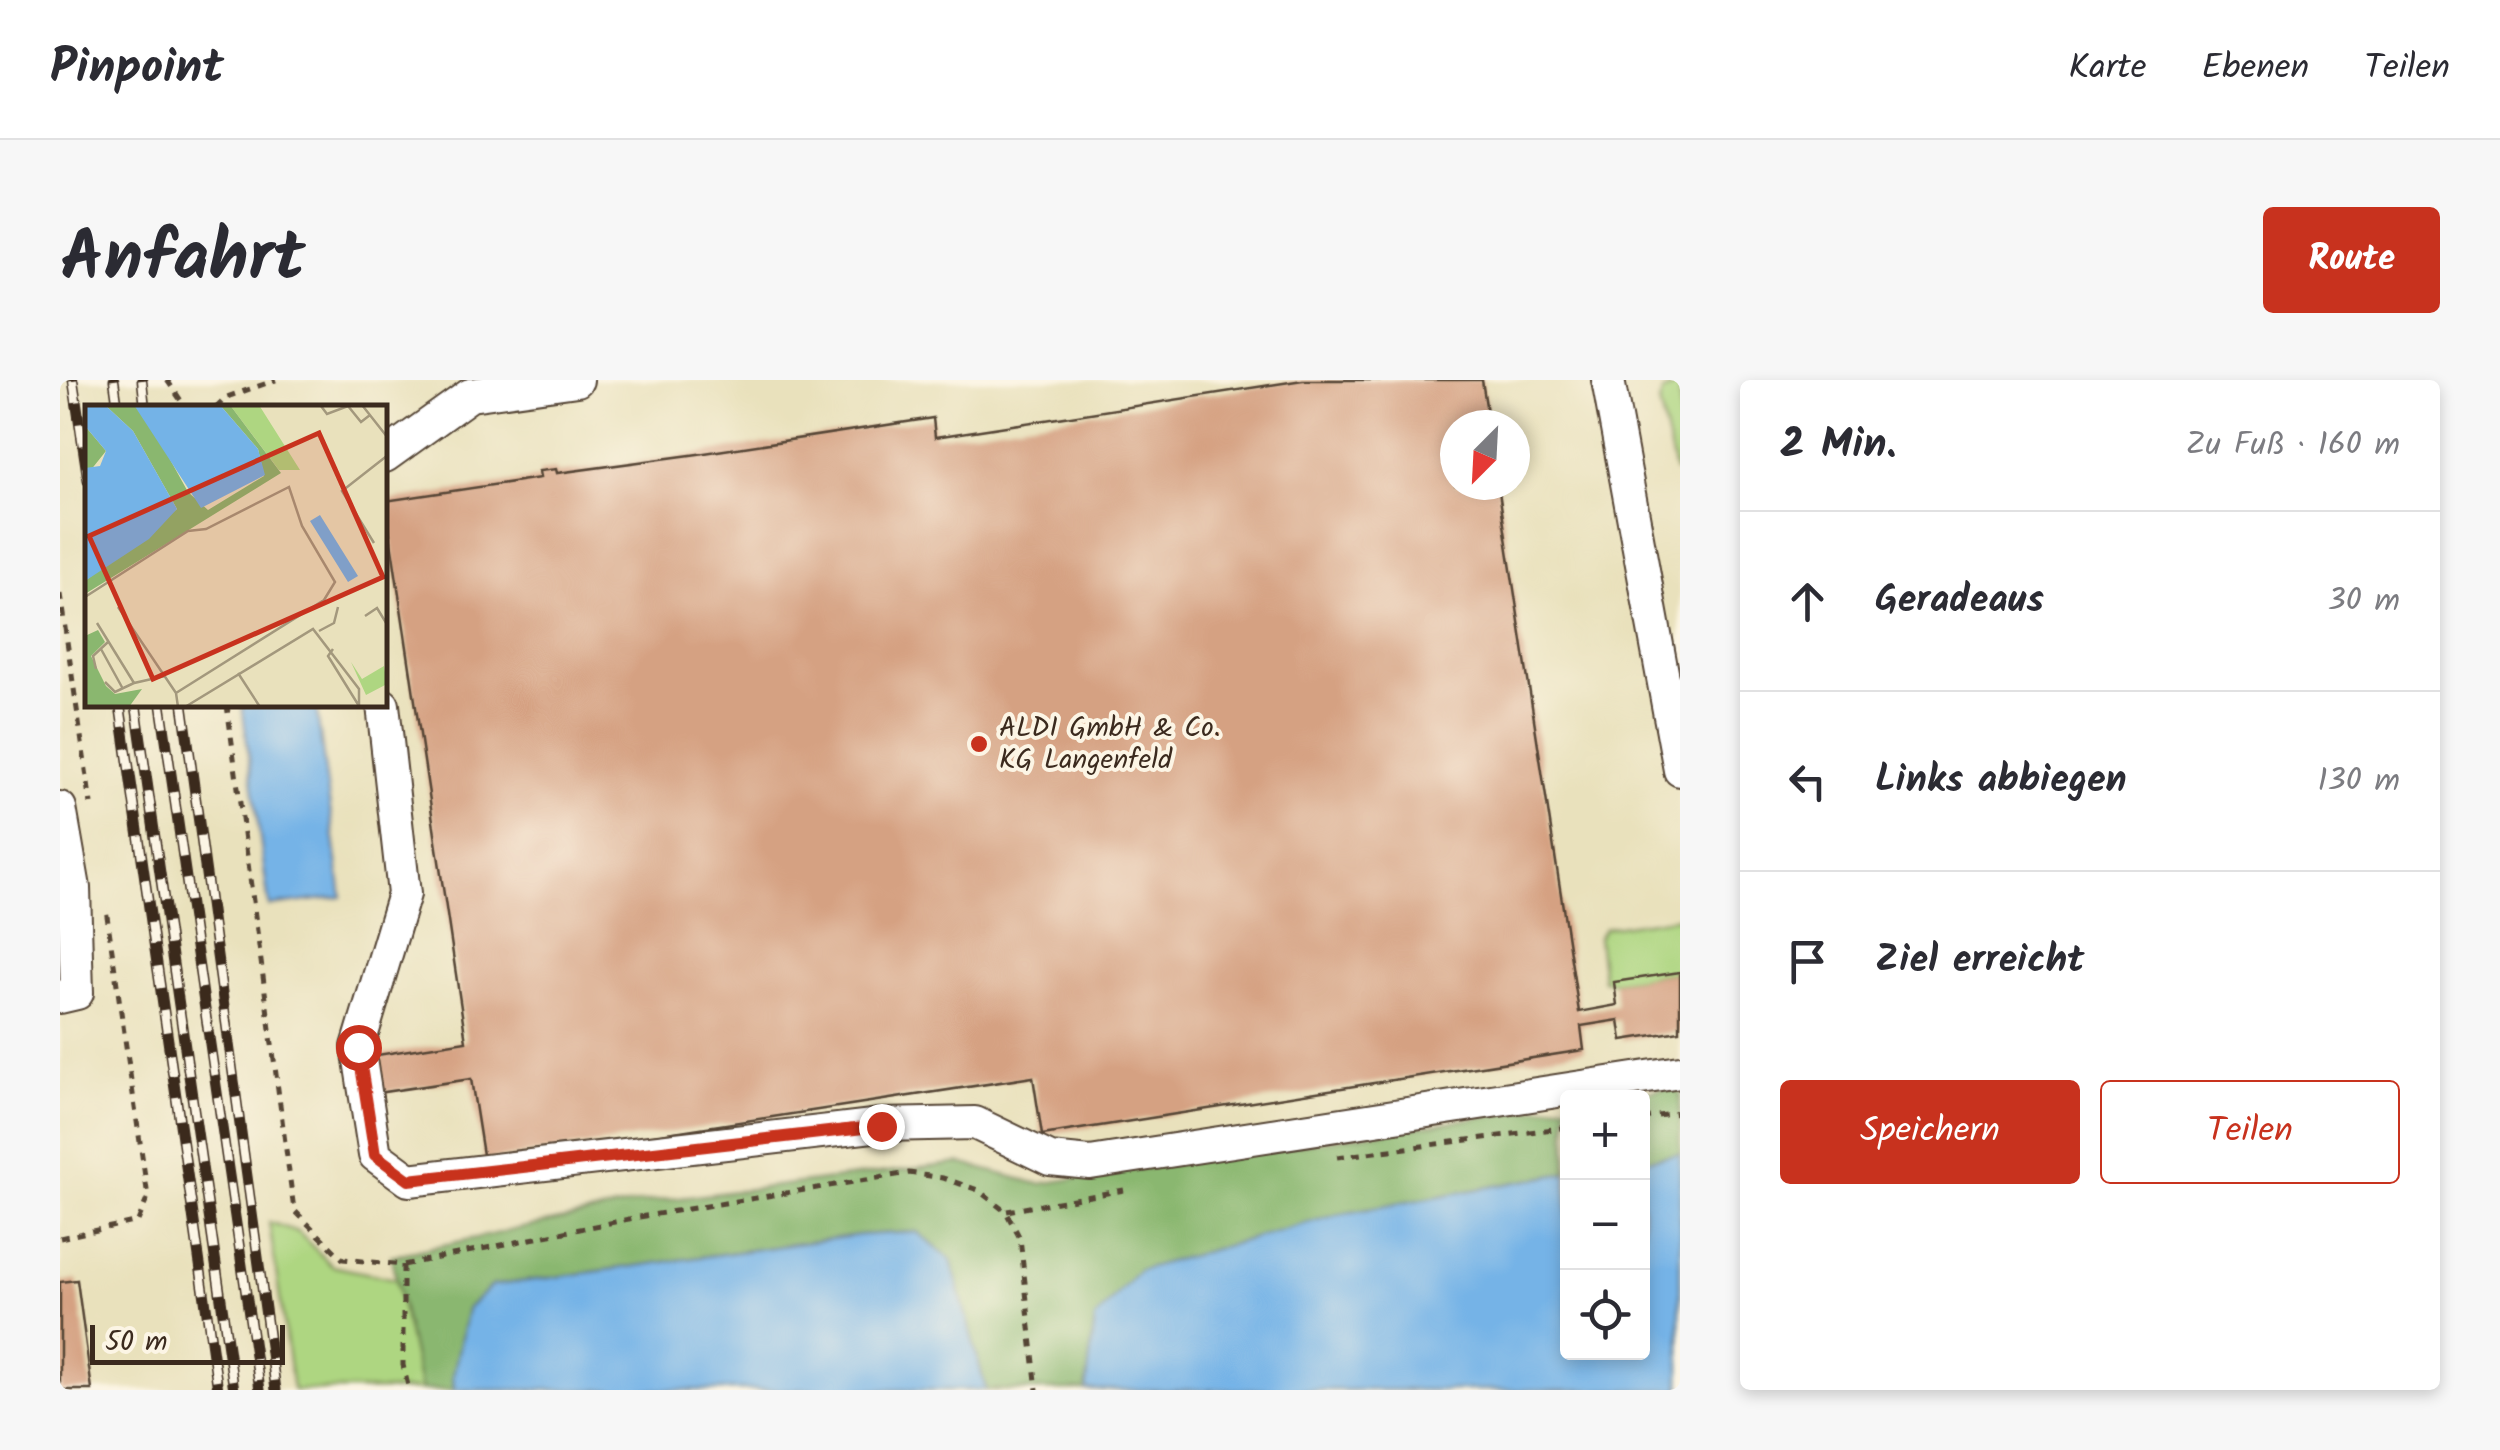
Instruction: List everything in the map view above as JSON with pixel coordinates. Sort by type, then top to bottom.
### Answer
[{"type":"lane","points":[[388,453],[466,388],[577,380]]},
{"type":"lane","points":[[1608,380],[1680,770]]},
{"type":"lane","points":[[384,708],[404,894],[358,1047],[375,1155],[409,1180],[918,1124],[975,1123],[1050,1160],[1090,1163],[1680,1072]]},
{"type":"lane","points":[[60,808],[74,888],[78,993],[60,997]]},
{"type":"path","points":[[167,380],[184,405]]},
{"type":"path","points":[[219,405],[227,397],[276,380]]},
{"type":"path","points":[[1650,1117],[1680,1113]]},
{"type":"path","points":[[1319,1159],[1560,1128]]},
{"type":"path","points":[[1006,1212],[1132,1188]]},
{"type":"path","points":[[403,1265],[402,1365],[409,1390]]},
{"type":"green space","points":[[1680,384],[1680,470],[1675,471],[1659,403],[1663,392]]},
{"type":"green space","points":[[1680,917],[1680,972],[1614,982],[1603,980],[1598,937],[1605,928]]},
{"type":"green space","points":[[1680,1086],[1680,1153],[1650,1159],[1650,1091]]},
{"type":"green space","points":[[1560,1105],[1560,1174],[1336,1215],[1086,1383],[1086,1390],[986,1390],[951,1260],[917,1232],[860,1235],[491,1286],[453,1376],[454,1390],[421,1390],[391,1256],[640,1203],[960,1163],[1039,1184]]},
{"type":"green space","points":[[269,1222],[298,1232],[332,1266],[396,1279],[421,1390],[293,1390]]},
{"type":"water","points":[[242,708],[316,708],[342,897],[269,906]]},
{"type":"water","points":[[1680,1153],[1680,1390],[1086,1390],[1095,1319],[1139,1270],[1336,1215],[1560,1174],[1560,1360],[1650,1360],[1650,1159]]},
{"type":"water","points":[[917,1232],[951,1260],[986,1390],[454,1390],[453,1376],[467,1309],[491,1286],[860,1235]]},
{"type":"building","name":"ALDI GmbH & Co. KG Langenfeld","points":[[1303,380],[1482,380],[1487,410],[1440,410],[1440,500],[1500,500],[1579,1012],[1617,1005],[1614,982],[1680,972],[1680,1031],[1622,1040],[1619,1020],[1581,1026],[1584,1050],[1042,1135],[1033,1077],[484,1161],[471,1079],[377,1093],[371,1056],[466,1041],[388,501],[540,478],[539,471],[556,469],[557,473],[933,418],[935,437]]},
{"type":"building","points":[[77,1280],[92,1390],[60,1390],[60,1282]]},
{"type":"railway","points":[[73,380],[85,460]]},
{"type":"railway","points":[[114,380],[118,405]]},
{"type":"railway","points":[[142,380],[145,405]]},
{"type":"railway","points":[[120,708],[218,1390]]},
{"type":"railway","points":[[136,708],[234,1390]]},
{"type":"railway","points":[[161,708],[260,1390]]},
{"type":"railway","points":[[183,708],[276,1390]]},
{"type":"place","name":"ALDI GmbH & Co. KG Langenfeld","points":[[979,744]]},
{"type":"route","points":[[358,1047],[375,1155],[409,1180],[881,1126]]}]
